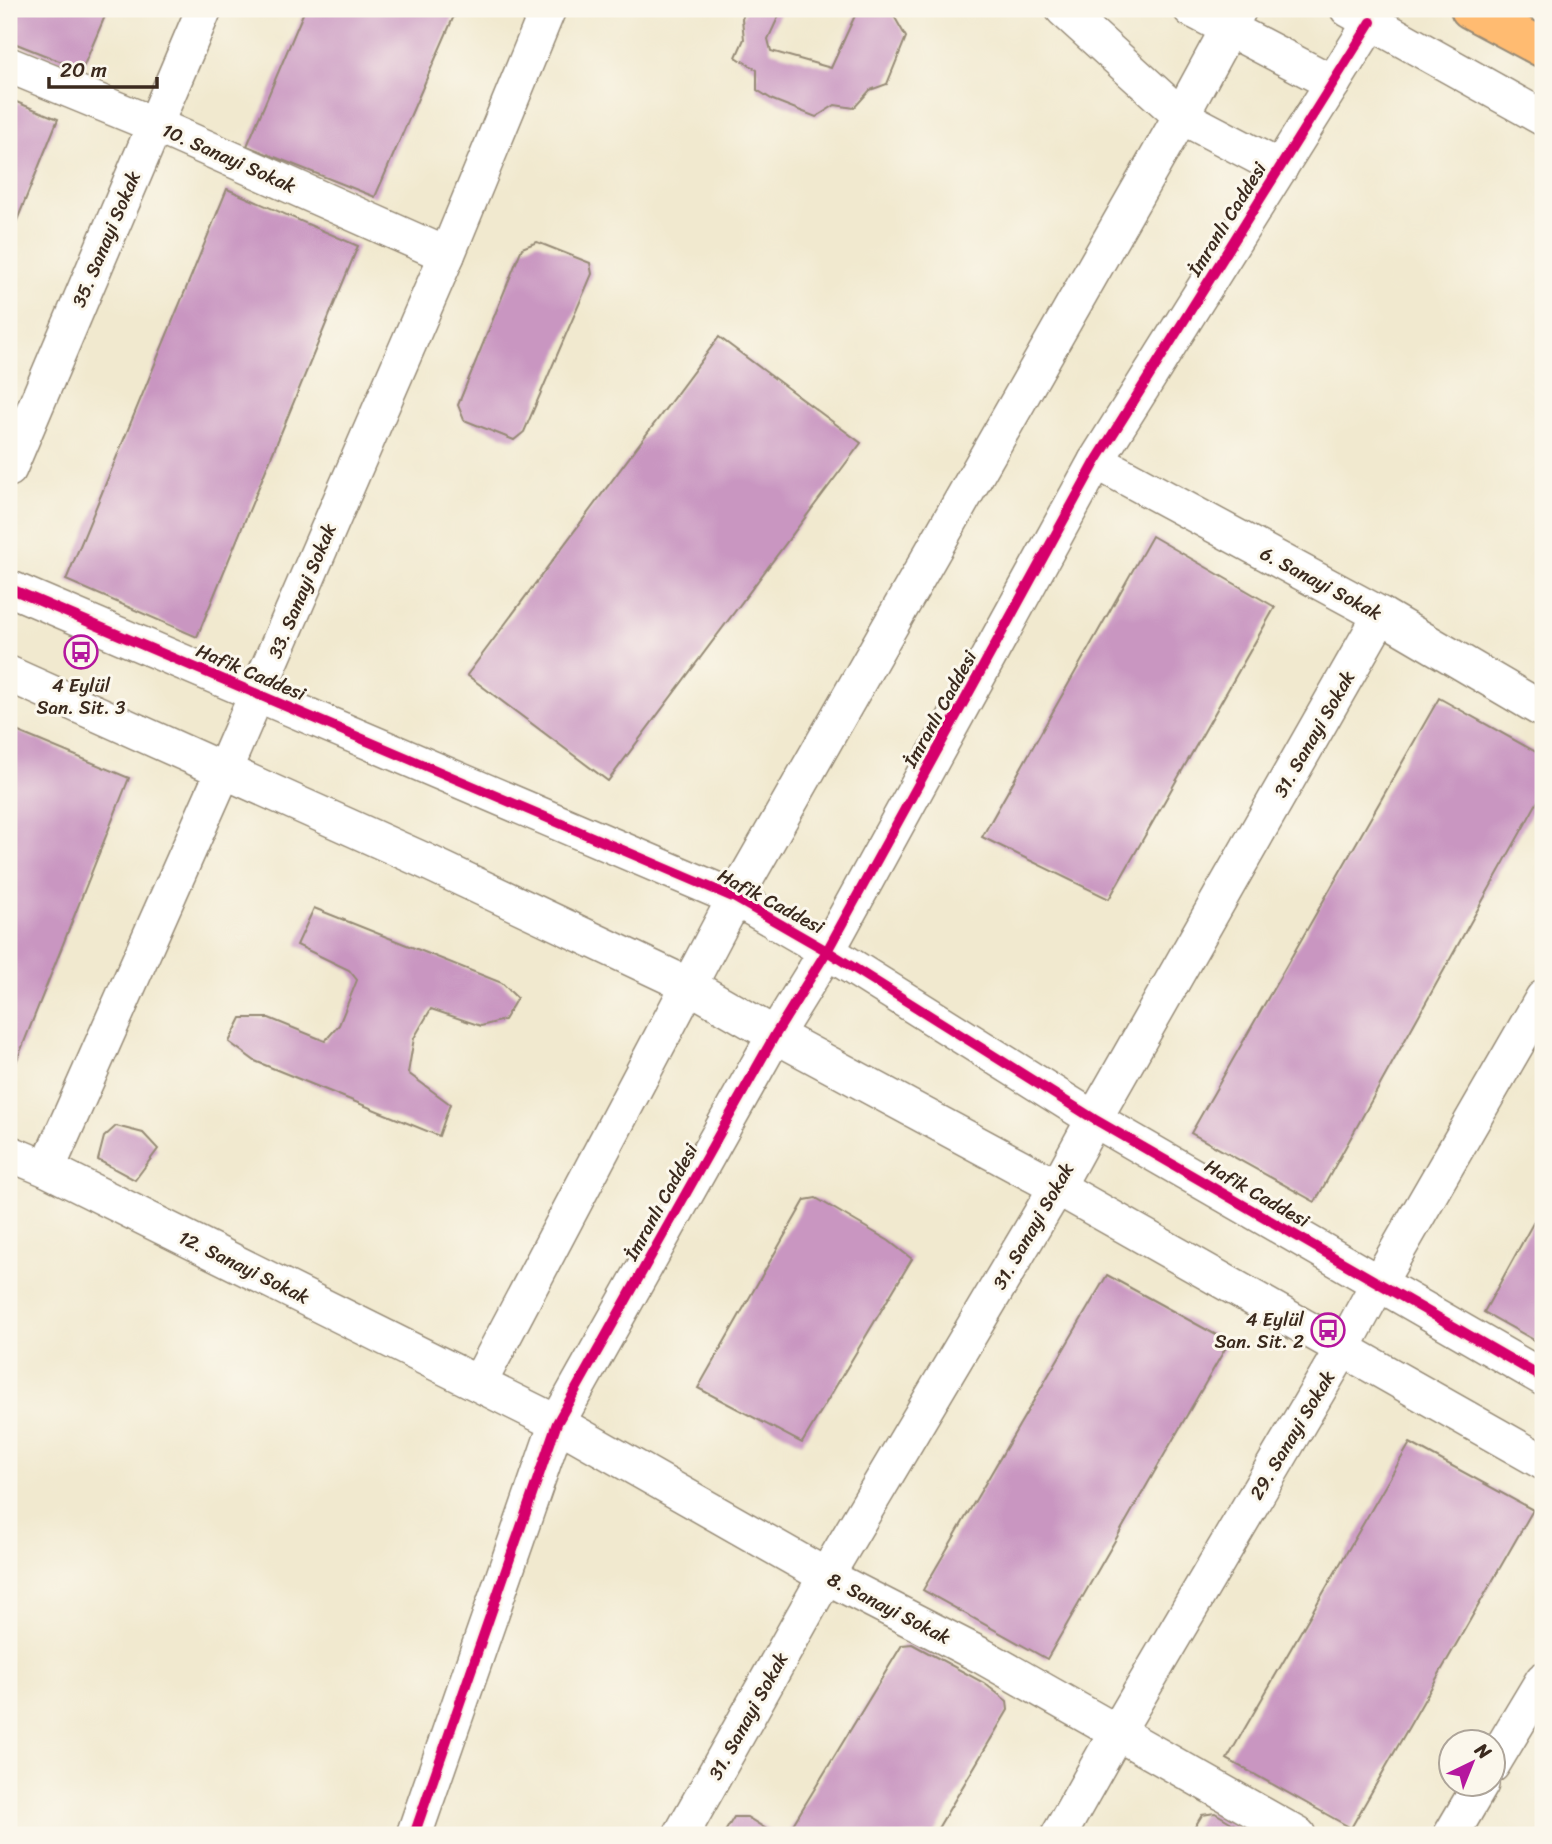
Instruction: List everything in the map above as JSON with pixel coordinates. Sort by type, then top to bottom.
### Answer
[{"type":"highway","points":[[1470,9],[1543,48]]},
{"type":"street","name":"35. Sanayi Sokak","points":[[9,469],[204,9]]},
{"type":"street","name":"33. Sanayi Sokak","points":[[47,1169],[224,770],[447,255],[548,9]]},
{"type":"street","points":[[1063,9],[1181,116],[1280,168]]},
{"type":"street","points":[[1191,9],[1234,18],[1333,83]]},
{"type":"street","points":[[1360,15],[1543,118]]},
{"type":"street","name":"İmranlı Caddesi","points":[[414,1835],[556,1423],[775,1035],[827,951],[1096,461],[1333,83],[1360,15]]},
{"type":"street","points":[[479,1383],[735,898],[1181,116],[1234,18]]},
{"type":"street","name":"10. Sanayi Sokak","points":[[9,65],[155,125],[447,255]]},
{"type":"street","name":"6. Sanayi Sokak","points":[[1096,461],[1381,615],[1543,710]]},
{"type":"street","name":"Hafik Caddesi","points":[[9,588],[735,898],[827,951],[1094,1119],[1543,1378]]},
{"type":"street","name":"31. Sanayi Sokak","points":[[681,1835],[827,1576],[1057,1187],[1381,615]]},
{"type":"street","points":[[9,674],[425,860],[688,985],[1057,1187],[1543,1462]]},
{"type":"street","name":"29. Sanayi Sokak","points":[[1059,1835],[1543,998]]},
{"type":"street","name":"12. Sanayi Sokak","points":[[9,1153],[47,1169],[479,1383]]},
{"type":"street","name":"8. Sanayi Sokak","points":[[479,1383],[556,1423],[827,1576],[982,1656],[1298,1835]]},
{"type":"street","points":[[1506,1743],[1543,1680]]},
{"type":"street","points":[[1451,1835],[1473,1798]]},
{"type":"building","points":[[9,9],[108,9],[82,70],[9,41]]},
{"type":"building","points":[[305,9],[457,9],[375,197],[247,146]]},
{"type":"building","points":[[746,9],[782,9],[768,39],[771,51],[831,68],[858,9],[890,9],[906,37],[887,84],[870,90],[854,108],[835,105],[816,117],[773,100],[757,90],[757,70],[736,57],[744,39],[742,19]]},
{"type":"building","points":[[9,99],[58,119],[9,240]]},
{"type":"building","points":[[227,189],[358,246],[197,637],[66,580]]},
{"type":"building","points":[[537,242],[590,263],[592,274],[524,432],[514,440],[464,420],[458,405],[522,248]]},
{"type":"building","points":[[719,337],[861,443],[608,781],[467,675]]},
{"type":"building","points":[[1152,536],[1275,607],[1109,899],[982,837]]},
{"type":"building","points":[[1439,698],[1543,756],[1543,792],[1315,1202],[1191,1133]]},
{"type":"building","points":[[9,728],[129,778],[9,1080]]},
{"type":"building","points":[[314,908],[502,983],[517,998],[504,1020],[481,1026],[431,1009],[414,1038],[408,1073],[450,1104],[439,1136],[255,1061],[229,1042],[241,1018],[269,1018],[325,1041],[339,1025],[357,980],[349,970],[297,945]]},
{"type":"building","points":[[116,1126],[143,1133],[158,1149],[135,1180],[98,1160],[104,1137]]},
{"type":"building","points":[[816,1198],[889,1241],[912,1259],[802,1443],[698,1388],[805,1200]]},
{"type":"building","points":[[1543,1205],[1543,1345],[1484,1312]]},
{"type":"building","points":[[1107,1275],[1229,1342],[1047,1659],[923,1590]]},
{"type":"building","points":[[1410,1443],[1533,1510],[1351,1828],[1227,1759]]},
{"type":"building","points":[[912,1644],[984,1683],[1007,1701],[1008,1710],[934,1835],[779,1835],[789,1831],[902,1645]]},
{"type":"building","points":[[1215,1813],[1252,1835],[1190,1835],[1202,1815]]},
{"type":"building","points":[[734,1817],[747,1817],[776,1835],[723,1835]]},
{"type":"cycle path","points":[[414,1835],[557,1423],[775,1035],[827,951],[1096,461],[1371,22]]},
{"type":"cycle path","points":[[9,588],[735,898],[827,951],[1094,1119],[1543,1378]]},
{"type":"place","name":"4 Eylül San. Sit. 3","points":[[81,652]]},
{"type":"place","name":"4 Eylül San. Sit. 2","points":[[1328,1330]]}]
